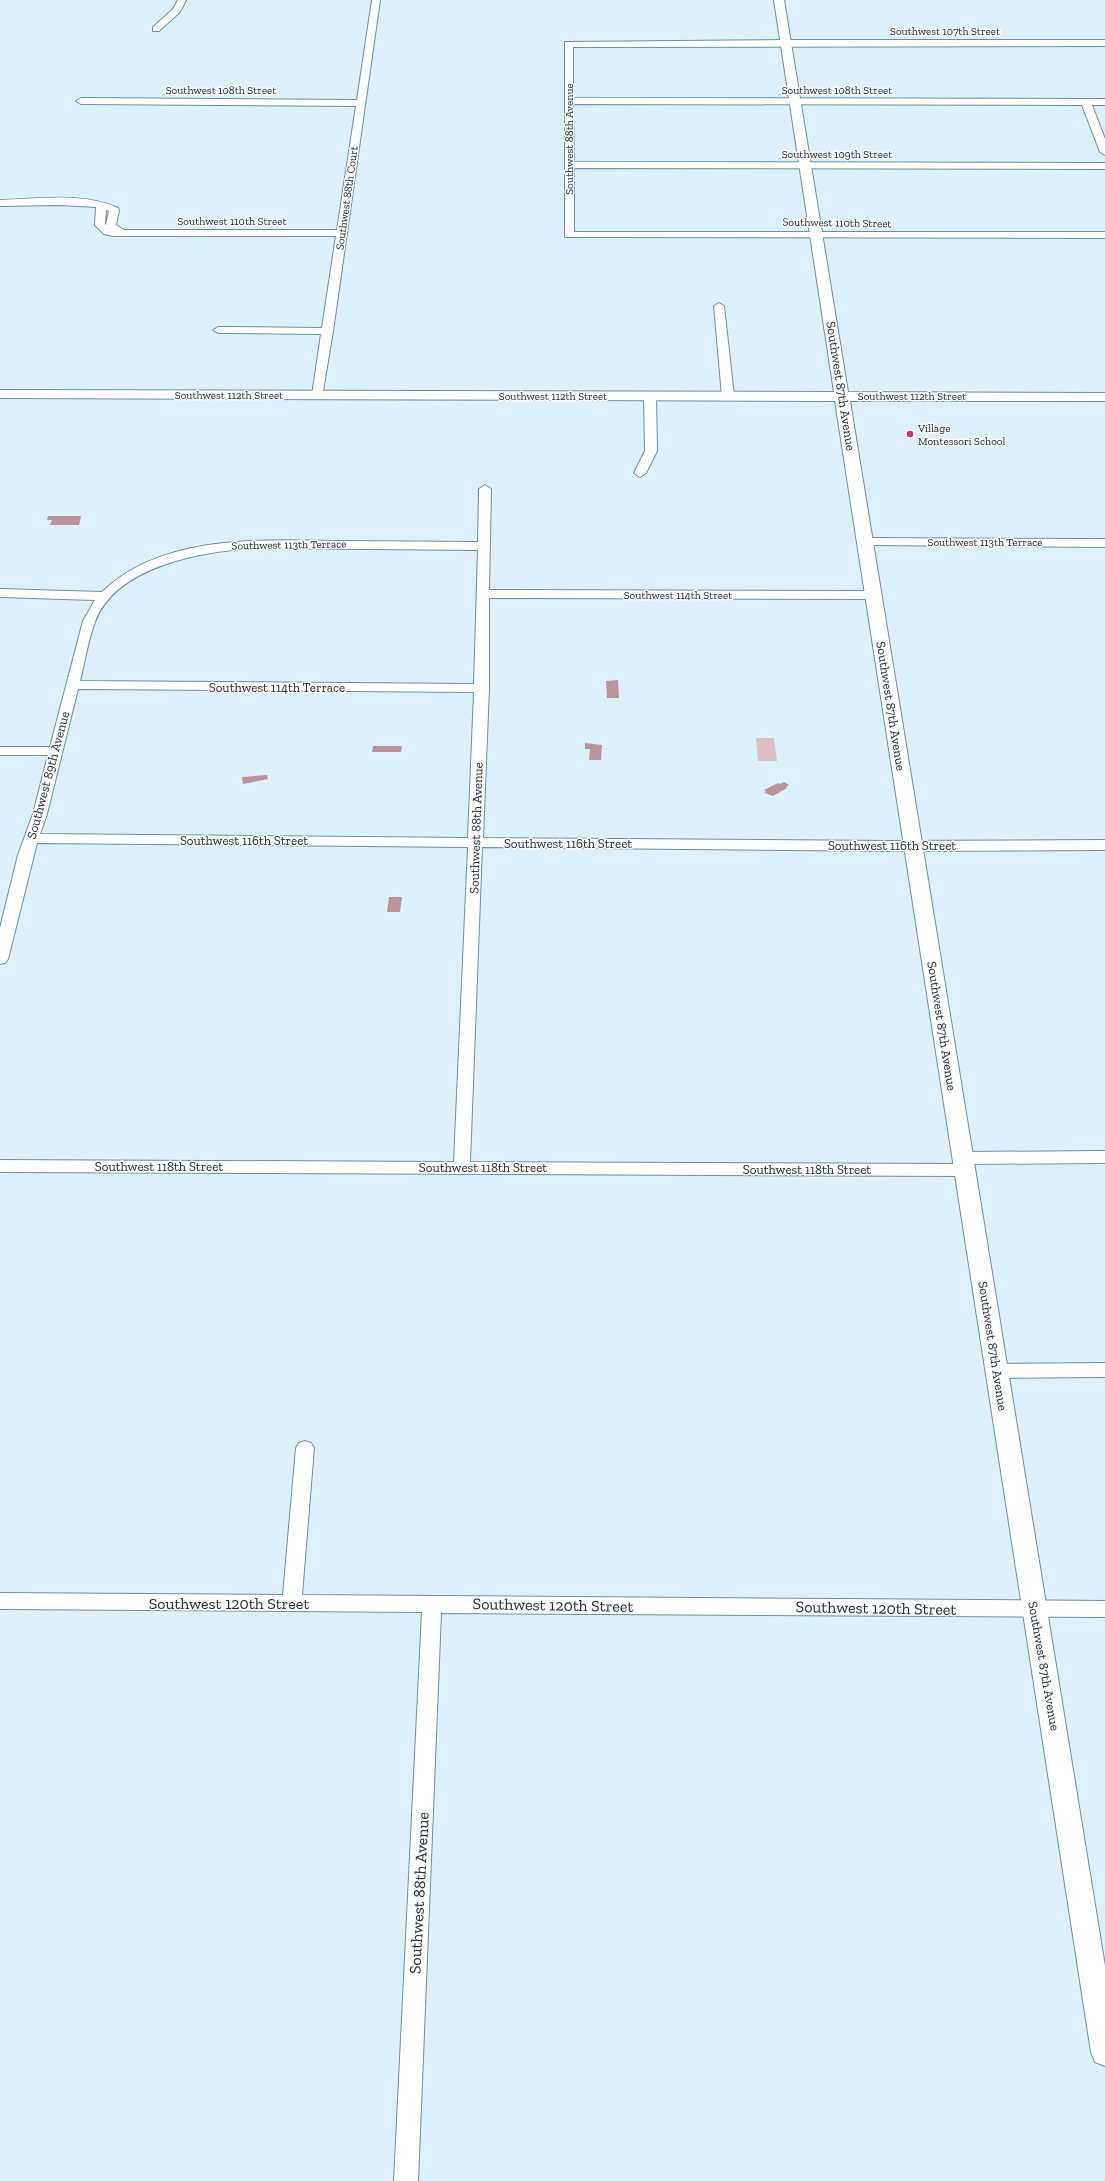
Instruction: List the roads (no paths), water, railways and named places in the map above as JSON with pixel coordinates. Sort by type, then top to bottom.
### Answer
[{"type":"main road","name":"Southwest 87th Avenue","points":[[779,0],[843,396],[873,595],[1034,1610],[1097,1949],[1105,2052]]},
{"type":"main road","name":"Southwest 112th Street","points":[[0,394],[1105,397]]},
{"type":"street","points":[[156,29],[177,10],[182,0]]},
{"type":"street","name":"Southwest 88th Court","points":[[318,395],[376,0]]},
{"type":"street","name":"Southwest 107th Street","points":[[568,44],[1105,43]]},
{"type":"street","name":"Southwest 88th Avenue","points":[[568,44],[570,165],[569,234]]},
{"type":"street","name":"Southwest 108th Street","points":[[81,101],[361,103]]},
{"type":"street","name":"Southwest 108th Street","points":[[569,101],[1105,102]]},
{"type":"street","points":[[1086,102],[1105,152]]},
{"type":"street","name":"Southwest 109th Street","points":[[570,165],[1105,166]]},
{"type":"street","name":"Southwest 110th Street","points":[[0,203],[87,203],[101,205],[100,225],[108,232],[342,234]]},
{"type":"street","name":"Southwest 110th Street","points":[[569,234],[1105,235]]},
{"type":"street","points":[[719,306],[728,396]]},
{"type":"street","points":[[218,330],[328,331]]},
{"type":"street","points":[[640,473],[651,451],[650,396]]},
{"type":"street","name":"Southwest 88th Avenue","points":[[462,1166],[482,688],[485,489]]},
{"type":"street","name":"Southwest 113th Terrace","points":[[865,542],[1105,543]]},
{"type":"street","name":"Southwest 113th Terrace","points":[[104,596],[135,574],[163,561],[194,551],[225,546],[257,544],[485,546]]},
{"type":"street","points":[[0,592],[104,596]]},
{"type":"street","name":"Southwest 114th Street","points":[[483,594],[873,595]]},
{"type":"street","name":"Southwest 89th Avenue","points":[[0,959],[31,838],[40,814],[89,621],[94,610],[104,596]]},
{"type":"street","name":"Southwest 114th Terrace","points":[[73,685],[482,688]]},
{"type":"street","points":[[0,751],[56,751]]},
{"type":"street","name":"Southwest 116th Street","points":[[31,838],[913,846],[1105,845]]},
{"type":"street","name":"Southwest 118th Street","points":[[0,1166],[964,1164],[1105,1157]]},
{"type":"street","points":[[996,1371],[1105,1370]]},
{"type":"street","points":[[292,1603],[305,1448]]},
{"type":"street","name":"Southwest 120th Street","points":[[0,1601],[1034,1610],[1105,1609]]},
{"type":"street","name":"Southwest 88th Avenue","points":[[406,2181],[432,1604]]},
{"type":"place","name":"Village Montessori School","points":[[910,434]]}]
